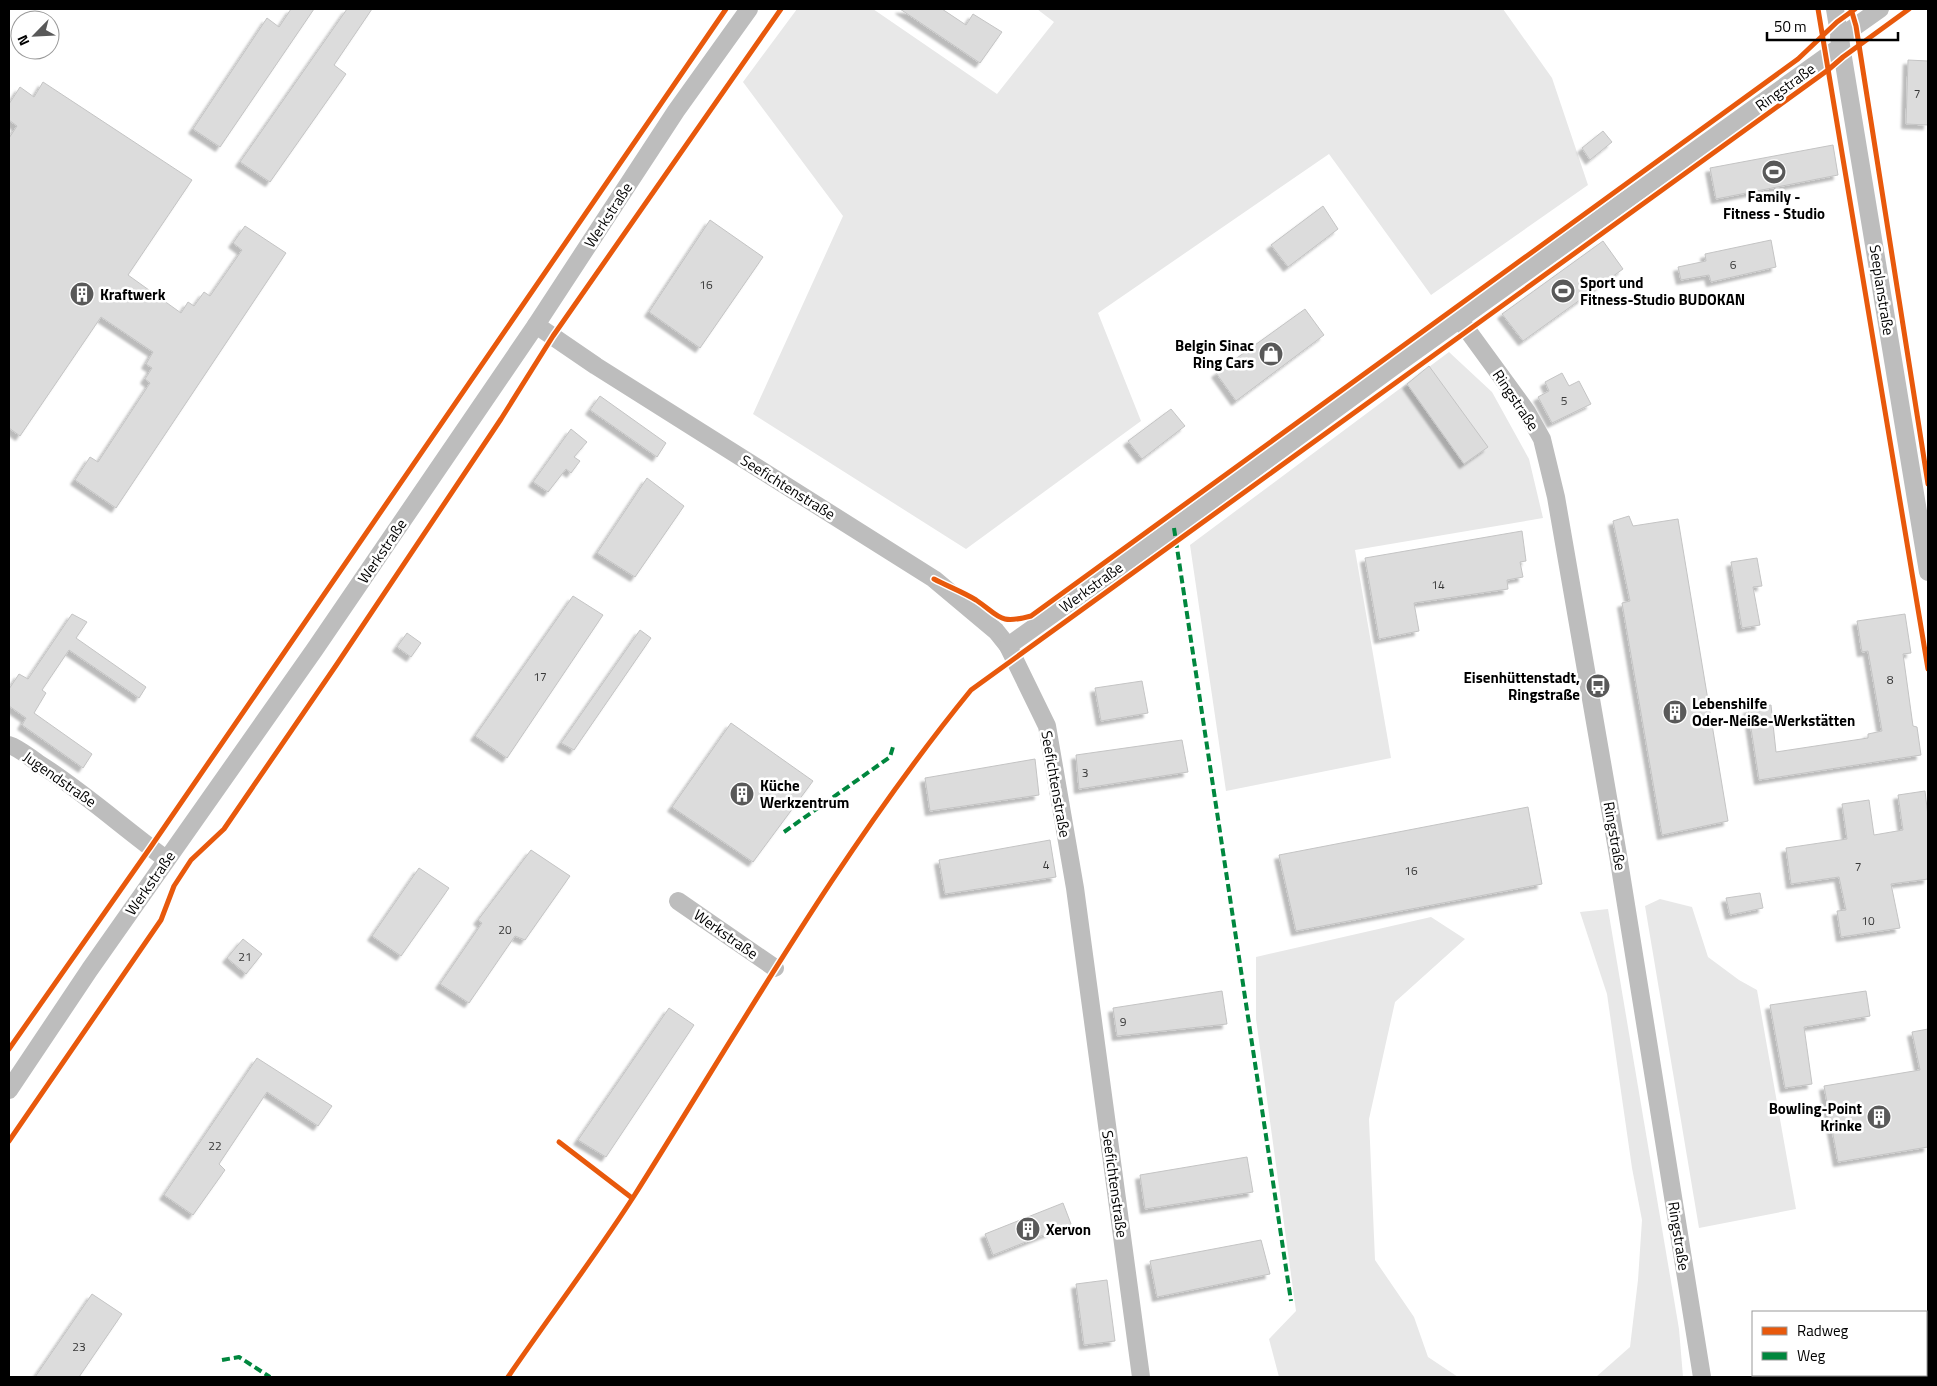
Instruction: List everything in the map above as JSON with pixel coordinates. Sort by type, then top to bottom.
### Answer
[{"type":"street","name":"Werkstraße","points":[[9,1090],[166,859],[310,657],[536,325],[676,111],[749,9]]},
{"type":"street","name":"Seeplanstraße","points":[[1835,9],[1928,572]]},
{"type":"street","name":"Ringstraße","points":[[1174,528],[1840,42],[1880,9]]},
{"type":"street","name":"Ringstraße","points":[[1460,320],[1527,412],[1542,439],[1556,497],[1618,855],[1702,1377]]},
{"type":"street","name":"Seefichtenstraße","points":[[536,325],[596,366],[934,579],[996,631],[1008,646],[1047,726],[1075,888],[1141,1377]]},
{"type":"street","name":"Werkstraße","points":[[1008,646],[1174,528]]},
{"type":"street","name":"Jugendstraße","points":[[9,745],[65,780],[94,801],[110,817],[166,859]]},
{"type":"street","name":"Jugendstraße","points":[[9,754],[87,808],[110,817]]},
{"type":"street","name":"Werkstraße","points":[[678,901],[775,968]]},
{"type":"shaded area","points":[[797,9],[873,9],[997,94],[1054,22],[1037,9],[1503,9],[1552,78],[1588,185],[1431,295],[1329,154],[1098,313],[1141,421],[966,549],[753,414],[843,216],[743,82]]},
{"type":"shaded area","points":[[1449,352],[1492,392],[1529,459],[1543,518],[1355,550],[1391,758],[1226,791],[1190,545]]},
{"type":"shaded area","points":[[1660,899],[1692,907],[1708,957],[1739,980],[1757,990],[1796,1209],[1699,1228],[1645,906]]},
{"type":"shaded area","points":[[1608,909],[1679,1329],[1683,1377],[1596,1377],[1630,1347],[1638,1280],[1642,1220],[1632,1168],[1607,994],[1580,912]]},
{"type":"shaded area","points":[[1431,917],[1465,939],[1395,1002],[1369,1119],[1375,1260],[1414,1317],[1428,1357],[1458,1377],[1279,1377],[1269,1339],[1296,1311],[1256,1019],[1256,957]]},
{"type":"building","points":[[291,9],[314,9],[220,147],[193,129],[267,18],[279,27]]},
{"type":"building","points":[[347,9],[372,9],[334,65],[346,74],[270,182],[240,162]]},
{"type":"building","points":[[900,9],[942,9],[966,25],[973,14],[1002,32],[980,63]]},
{"type":"building","points":[[1908,60],[1928,61],[1928,125],[1906,124]]},
{"type":"building","name":"Kraftwerk","points":[[43,82],[192,180],[128,275],[181,313],[188,302],[194,306],[204,292],[210,296],[242,250],[233,243],[245,226],[286,253],[116,508],[75,480],[90,457],[98,462],[150,383],[145,379],[152,368],[146,364],[153,352],[101,317],[20,436],[9,428],[9,138],[17,126],[9,120],[9,104],[20,87],[34,97]]},
{"type":"building","points":[[1603,131],[1612,142],[1590,160],[1582,148]]},
{"type":"building","name":"Family - Fitness - Studio","points":[[1833,145],[1838,175],[1716,199],[1710,168]]},
{"type":"building","points":[[1323,206],[1338,229],[1288,267],[1271,245]]},
{"type":"building","points":[[710,220],[763,257],[700,348],[649,312]]},
{"type":"building","points":[[1771,240],[1776,267],[1711,282],[1709,275],[1681,280],[1678,267],[1706,261],[1705,254]]},
{"type":"building","name":"Sport und Fitness-Studio BUDOKAN","points":[[1603,241],[1623,269],[1523,341],[1502,314]]},
{"type":"building","name":"Belgin Sinac Ring Cars","points":[[1305,309],[1324,335],[1236,401],[1216,373]]},
{"type":"building","points":[[1429,366],[1488,447],[1464,464],[1407,384]]},
{"type":"building","points":[[1562,373],[1569,386],[1579,381],[1591,404],[1552,423],[1538,397],[1549,391],[1545,382]]},
{"type":"building","points":[[600,396],[666,443],[657,457],[590,410]]},
{"type":"building","points":[[1171,409],[1185,426],[1142,459],[1128,441]]},
{"type":"building","points":[[571,429],[587,442],[574,457],[580,461],[571,473],[566,469],[548,492],[533,482]]},
{"type":"building","points":[[647,478],[684,506],[635,577],[597,553]]},
{"type":"building","name":"Lebenshilfe Oder-Neiße-Werkstätten","points":[[1629,516],[1633,526],[1678,519],[1728,821],[1662,835],[1622,603],[1630,601],[1613,521]]},
{"type":"building","points":[[1522,531],[1526,561],[1520,562],[1523,577],[1507,580],[1508,589],[1414,603],[1419,631],[1379,639],[1365,558]]},
{"type":"building","points":[[1757,558],[1762,586],[1753,587],[1760,625],[1742,628],[1731,562]]},
{"type":"building","points":[[573,596],[603,615],[507,758],[475,736]]},
{"type":"building","points":[[72,614],[87,622],[76,638],[146,687],[139,698],[69,650],[42,690],[46,693],[34,713],[92,754],[83,768],[22,725],[26,718],[9,706],[9,689],[19,674],[28,679]]},
{"type":"building","points":[[1905,614],[1911,653],[1903,654],[1913,726],[1917,727],[1921,755],[1759,780],[1748,709],[1771,705],[1776,752],[1868,738],[1868,734],[1882,731],[1868,651],[1862,652],[1857,621]]},
{"type":"building","points":[[640,630],[651,638],[574,750],[561,743]]},
{"type":"building","points":[[407,633],[421,643],[411,657],[397,647]]},
{"type":"building","points":[[1142,681],[1148,713],[1101,721],[1095,688]]},
{"type":"building","name":"Küche Werkzentrum","points":[[731,723],[813,781],[753,862],[672,807]]},
{"type":"building","points":[[1182,740],[1188,772],[1079,789],[1076,755]]},
{"type":"building","points":[[1035,759],[1039,795],[930,811],[925,778]]},
{"type":"building","points":[[1925,791],[1928,816],[1928,879],[1891,884],[1900,928],[1841,937],[1837,911],[1846,910],[1839,877],[1791,884],[1786,848],[1847,839],[1842,804],[1869,800],[1874,835],[1903,830],[1898,795]]},
{"type":"building","points":[[1528,807],[1542,884],[1296,931],[1279,855]]},
{"type":"building","points":[[1050,840],[1056,877],[945,894],[939,860]]},
{"type":"building","points":[[531,850],[570,876],[525,940],[515,936],[469,1003],[440,984],[482,923],[478,920]]},
{"type":"building","points":[[419,868],[449,888],[401,956],[372,936]]},
{"type":"building","points":[[1760,893],[1763,908],[1730,915],[1726,898]]},
{"type":"building","points":[[243,939],[262,954],[246,974],[227,958]]},
{"type":"building","points":[[1222,991],[1227,1024],[1117,1036],[1113,1008]]},
{"type":"building","points":[[1866,991],[1870,1016],[1804,1027],[1812,1084],[1785,1088],[1770,1005]]},
{"type":"building","points":[[669,1008],[694,1025],[606,1157],[578,1140]]},
{"type":"building","name":"Bowling-Point Krinke","points":[[1928,1029],[1928,1147],[1838,1162],[1824,1086],[1920,1070],[1912,1032]]},
{"type":"building","points":[[257,1058],[332,1106],[318,1126],[267,1092],[219,1164],[225,1170],[193,1215],[164,1195]]},
{"type":"building","points":[[1247,1157],[1253,1192],[1145,1209],[1140,1175]]},
{"type":"building","name":"Xervon","points":[[1063,1203],[1071,1224],[993,1255],[985,1234]]},
{"type":"building","points":[[1261,1240],[1270,1274],[1157,1297],[1150,1261]]},
{"type":"building","points":[[1107,1280],[1115,1341],[1084,1345],[1076,1284]]},
{"type":"building","points":[[92,1294],[122,1314],[79,1377],[35,1377]]},
{"type":"marked path","points":[[1174,528],[1291,1301]]},
{"type":"marked path","points":[[784,832],[890,757],[893,747]]},
{"type":"marked path","points":[[222,1360],[239,1357],[270,1377]]},
{"type":"cycle path","points":[[9,1049],[150,848],[726,9]]},
{"type":"cycle path","points":[[9,1141],[161,920],[174,886],[191,860],[224,829],[501,419],[553,336],[781,9]]},
{"type":"cycle path","points":[[1818,9],[1928,669]]},
{"type":"cycle path","points":[[1851,9],[1856,26],[1928,484]]},
{"type":"cycle path","points":[[934,579],[971,597],[1005,619],[1012,620],[1031,616],[1798,59],[1837,22],[1855,9]]},
{"type":"cycle path","points":[[508,1377],[634,1196],[836,874],[924,750],[971,690],[1828,70],[1909,9]]},
{"type":"cycle path","points":[[559,1142],[632,1198]]},
{"type":"place","name":"Family - Fitness - Studio","points":[[1774,172]]},
{"type":"place","name":"Sport und Fitness-Studio BUDOKAN","points":[[1563,291]]},
{"type":"place","name":"Kraftwerk","points":[[82,294]]},
{"type":"place","name":"Belgin Sinac Ring Cars","points":[[1271,354]]},
{"type":"place","name":"Eisenhüttenstadt, Ringstraße","points":[[1598,686]]},
{"type":"place","name":"Lebenshilfe Oder-Neiße-Werkstätten","points":[[1675,712]]},
{"type":"place","name":"Küche Werkzentrum","points":[[742,794]]},
{"type":"place","name":"Bowling-Point Krinke","points":[[1879,1117]]},
{"type":"place","name":"Xervon","points":[[1028,1229]]}]
